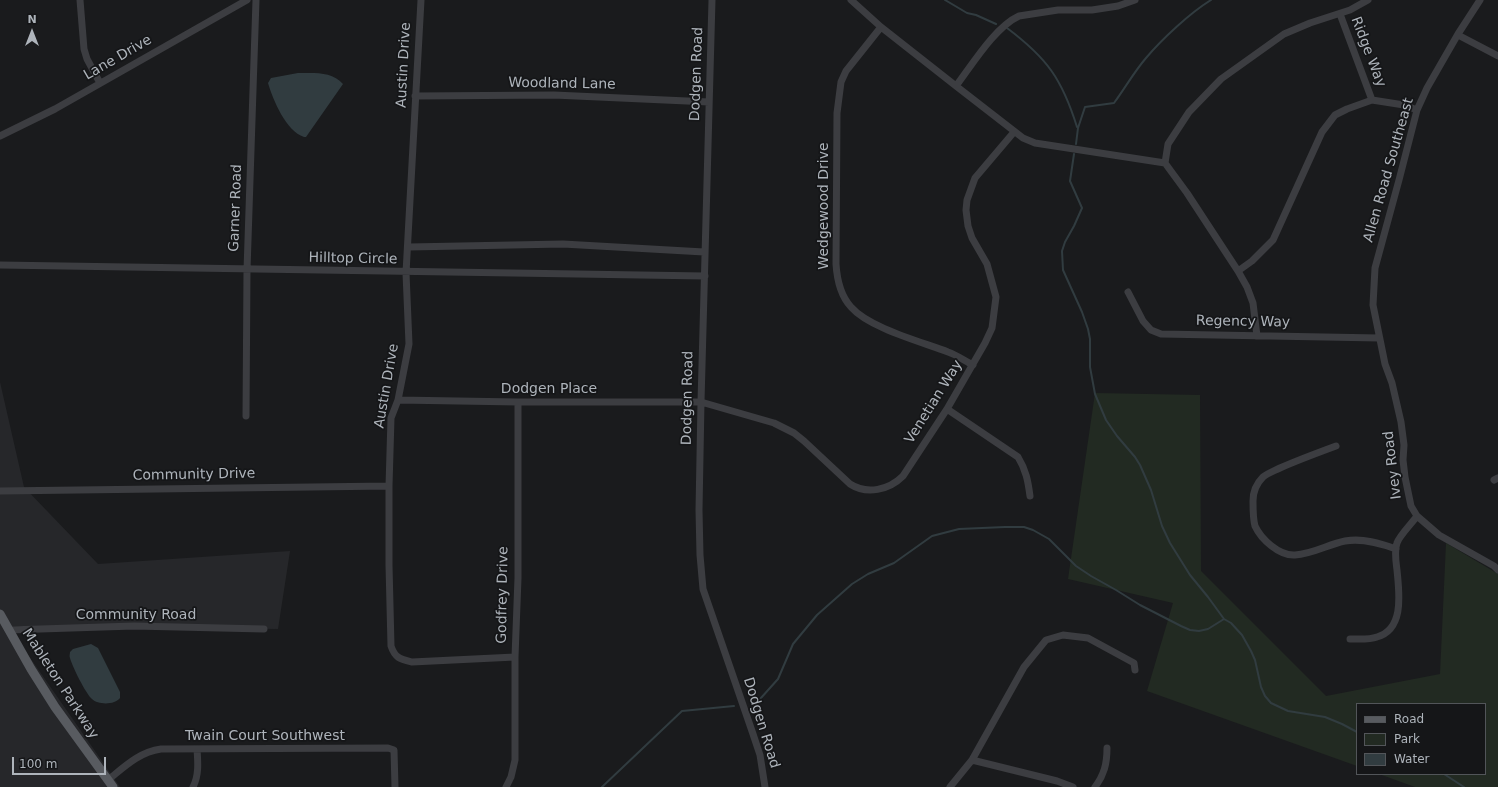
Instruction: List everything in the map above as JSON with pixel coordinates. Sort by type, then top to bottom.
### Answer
[{"type":"main road","name":"Mableton Parkway","points":[[0,614],[31,669],[110,783]]},
{"type":"street","points":[[80,0],[84,49],[87,59],[100,83]]},
{"type":"street","name":"Lane Drive","points":[[0,136],[48,112],[247,0]]},
{"type":"street","name":"Garner Road","points":[[246,416],[247,270],[256,0]]},
{"type":"street","name":"Austin Drive","points":[[421,0],[415,96],[409,247],[406,272],[409,344],[398,400],[392,418],[389,486],[390,640],[393,652],[396,656],[399,659],[412,662],[515,657]]},
{"type":"street","name":"Dodgen Road","points":[[712,0],[704,252],[705,276],[699,510],[702,589],[754,734],[760,755],[765,787]]},
{"type":"street","points":[[851,0],[881,27],[1023,138],[1035,143],[1165,163],[1187,193],[1247,287],[1252,303],[1258,336]]},
{"type":"street","points":[[956,86],[1000,28],[1013,18],[1058,10],[1092,10],[1118,6],[1135,0]]},
{"type":"street","points":[[1165,163],[1168,144],[1189,112],[1221,79],[1284,34],[1310,23],[1350,10],[1368,0]]},
{"type":"street","name":"Allen Road Southeast","points":[[1379,338],[1373,304],[1375,268],[1417,110],[1427,88],[1480,0]]},
{"type":"street","name":"Ridge Way","points":[[1340,14],[1372,100]]},
{"type":"street","name":"Wedgewood Drive","points":[[881,27],[846,71],[841,82],[837,112],[837,279],[844,297],[851,308],[862,317],[917,342],[950,353],[973,365]]},
{"type":"street","points":[[1458,35],[1498,56]]},
{"type":"street","name":"Woodland Lane","points":[[415,96],[554,95],[709,102]]},
{"type":"street","points":[[1238,271],[1252,261],[1272,240],[1318,139],[1328,122],[1335,115],[1372,100],[1392,102],[1417,110]]},
{"type":"street","name":"Venetian Way","points":[[701,402],[784,427],[804,441],[857,489],[876,490],[892,486],[903,476],[947,409],[973,365],[992,328],[996,297],[987,264],[972,238],[968,226],[966,210],[967,200],[975,178],[1014,132]]},
{"type":"street","points":[[409,247],[563,244],[704,252]]},
{"type":"street","name":"Hilltop Circle","points":[[0,265],[705,276]]},
{"type":"street","name":"Regency Way","points":[[1128,292],[1143,321],[1151,330],[1160,334],[1379,338]]},
{"type":"street","name":"Ivey Road","points":[[1379,338],[1401,422],[1404,445],[1403,460],[1405,477],[1411,506],[1417,516],[1439,535],[1498,570]]},
{"type":"street","name":"Dodgen Place","points":[[398,400],[518,402],[701,402]]},
{"type":"street","name":"Godfrey Drive","points":[[506,787],[511,777],[515,760],[515,657],[518,578],[518,402]]},
{"type":"street","points":[[947,409],[1018,457],[1028,477],[1030,496]]},
{"type":"street","points":[[1336,446],[1297,461],[1263,477],[1256,487],[1253,495],[1255,525],[1263,538],[1278,550],[1290,554],[1296,555],[1346,541],[1379,543],[1396,549]]},
{"type":"street","name":"Community Drive","points":[[0,491],[389,486]]},
{"type":"street","points":[[1350,639],[1378,637],[1394,624],[1398,613],[1400,595],[1396,554],[1397,542],[1417,516]]},
{"type":"street","name":"Community Road","points":[[9,630],[134,626],[264,629]]},
{"type":"street","points":[[950,787],[972,760],[1024,667],[1046,640],[1063,635],[1088,638],[1134,664],[1136,670]]},
{"type":"street","name":"Twain Court Southwest","points":[[110,783],[139,755],[152,750],[388,748],[394,750],[395,787]]},
{"type":"street","points":[[1095,787],[1105,771],[1107,748]]},
{"type":"street","points":[[193,787],[198,774],[197,749]]},
{"type":"street","points":[[972,760],[986,762],[1057,781],[1073,787]]},
{"type":"shaded area","points":[[0,382],[24,487],[98,564],[290,551],[278,629],[8,626],[120,787],[0,787]]},
{"type":"green space","points":[[1095,393],[1200,395],[1201,571],[1326,696],[1440,674],[1446,543],[1498,574],[1498,787],[1415,787],[1382,775],[1486,775],[1486,703],[1356,703],[1356,766],[1147,691],[1173,603],[1068,579]]},
{"type":"water","points":[[298,73],[328,75],[339,80],[343,84],[306,137],[297,134],[286,122],[273,98],[268,83],[271,78]]},
{"type":"water","points":[[91,644],[98,648],[120,692],[120,698],[114,702],[102,703],[92,699],[83,686],[71,662],[70,652],[73,649]]},
{"type":"waterway","points":[[945,0],[967,13],[976,15],[996,24]]},
{"type":"waterway","points":[[1076,144],[1078,128],[1085,107],[1114,103],[1146,58],[1185,19],[1211,0]]},
{"type":"waterway","points":[[1007,28],[1033,49],[1059,82],[1077,127]]},
{"type":"waterway","points":[[1074,154],[1070,181],[1082,208],[1062,251],[1063,270],[1088,329],[1090,339],[1090,367],[1095,394],[1106,420],[1140,465],[1151,490],[1162,526],[1170,543],[1190,575],[1224,619],[1231,623],[1242,635],[1255,660],[1261,687],[1265,696],[1271,703],[1288,711],[1325,717],[1356,731]]},
{"type":"waterway","points":[[750,708],[752,708],[778,679],[793,644],[817,615],[852,584],[868,574],[894,563],[932,536],[959,529],[1024,527],[1033,530],[1049,539],[1076,566],[1091,576],[1140,605],[1181,626],[1190,630],[1199,631],[1208,629],[1224,619]]},
{"type":"waterway","points":[[602,787],[682,711],[734,706]]},
{"type":"waterway","points":[[1446,775],[1464,787]]}]
